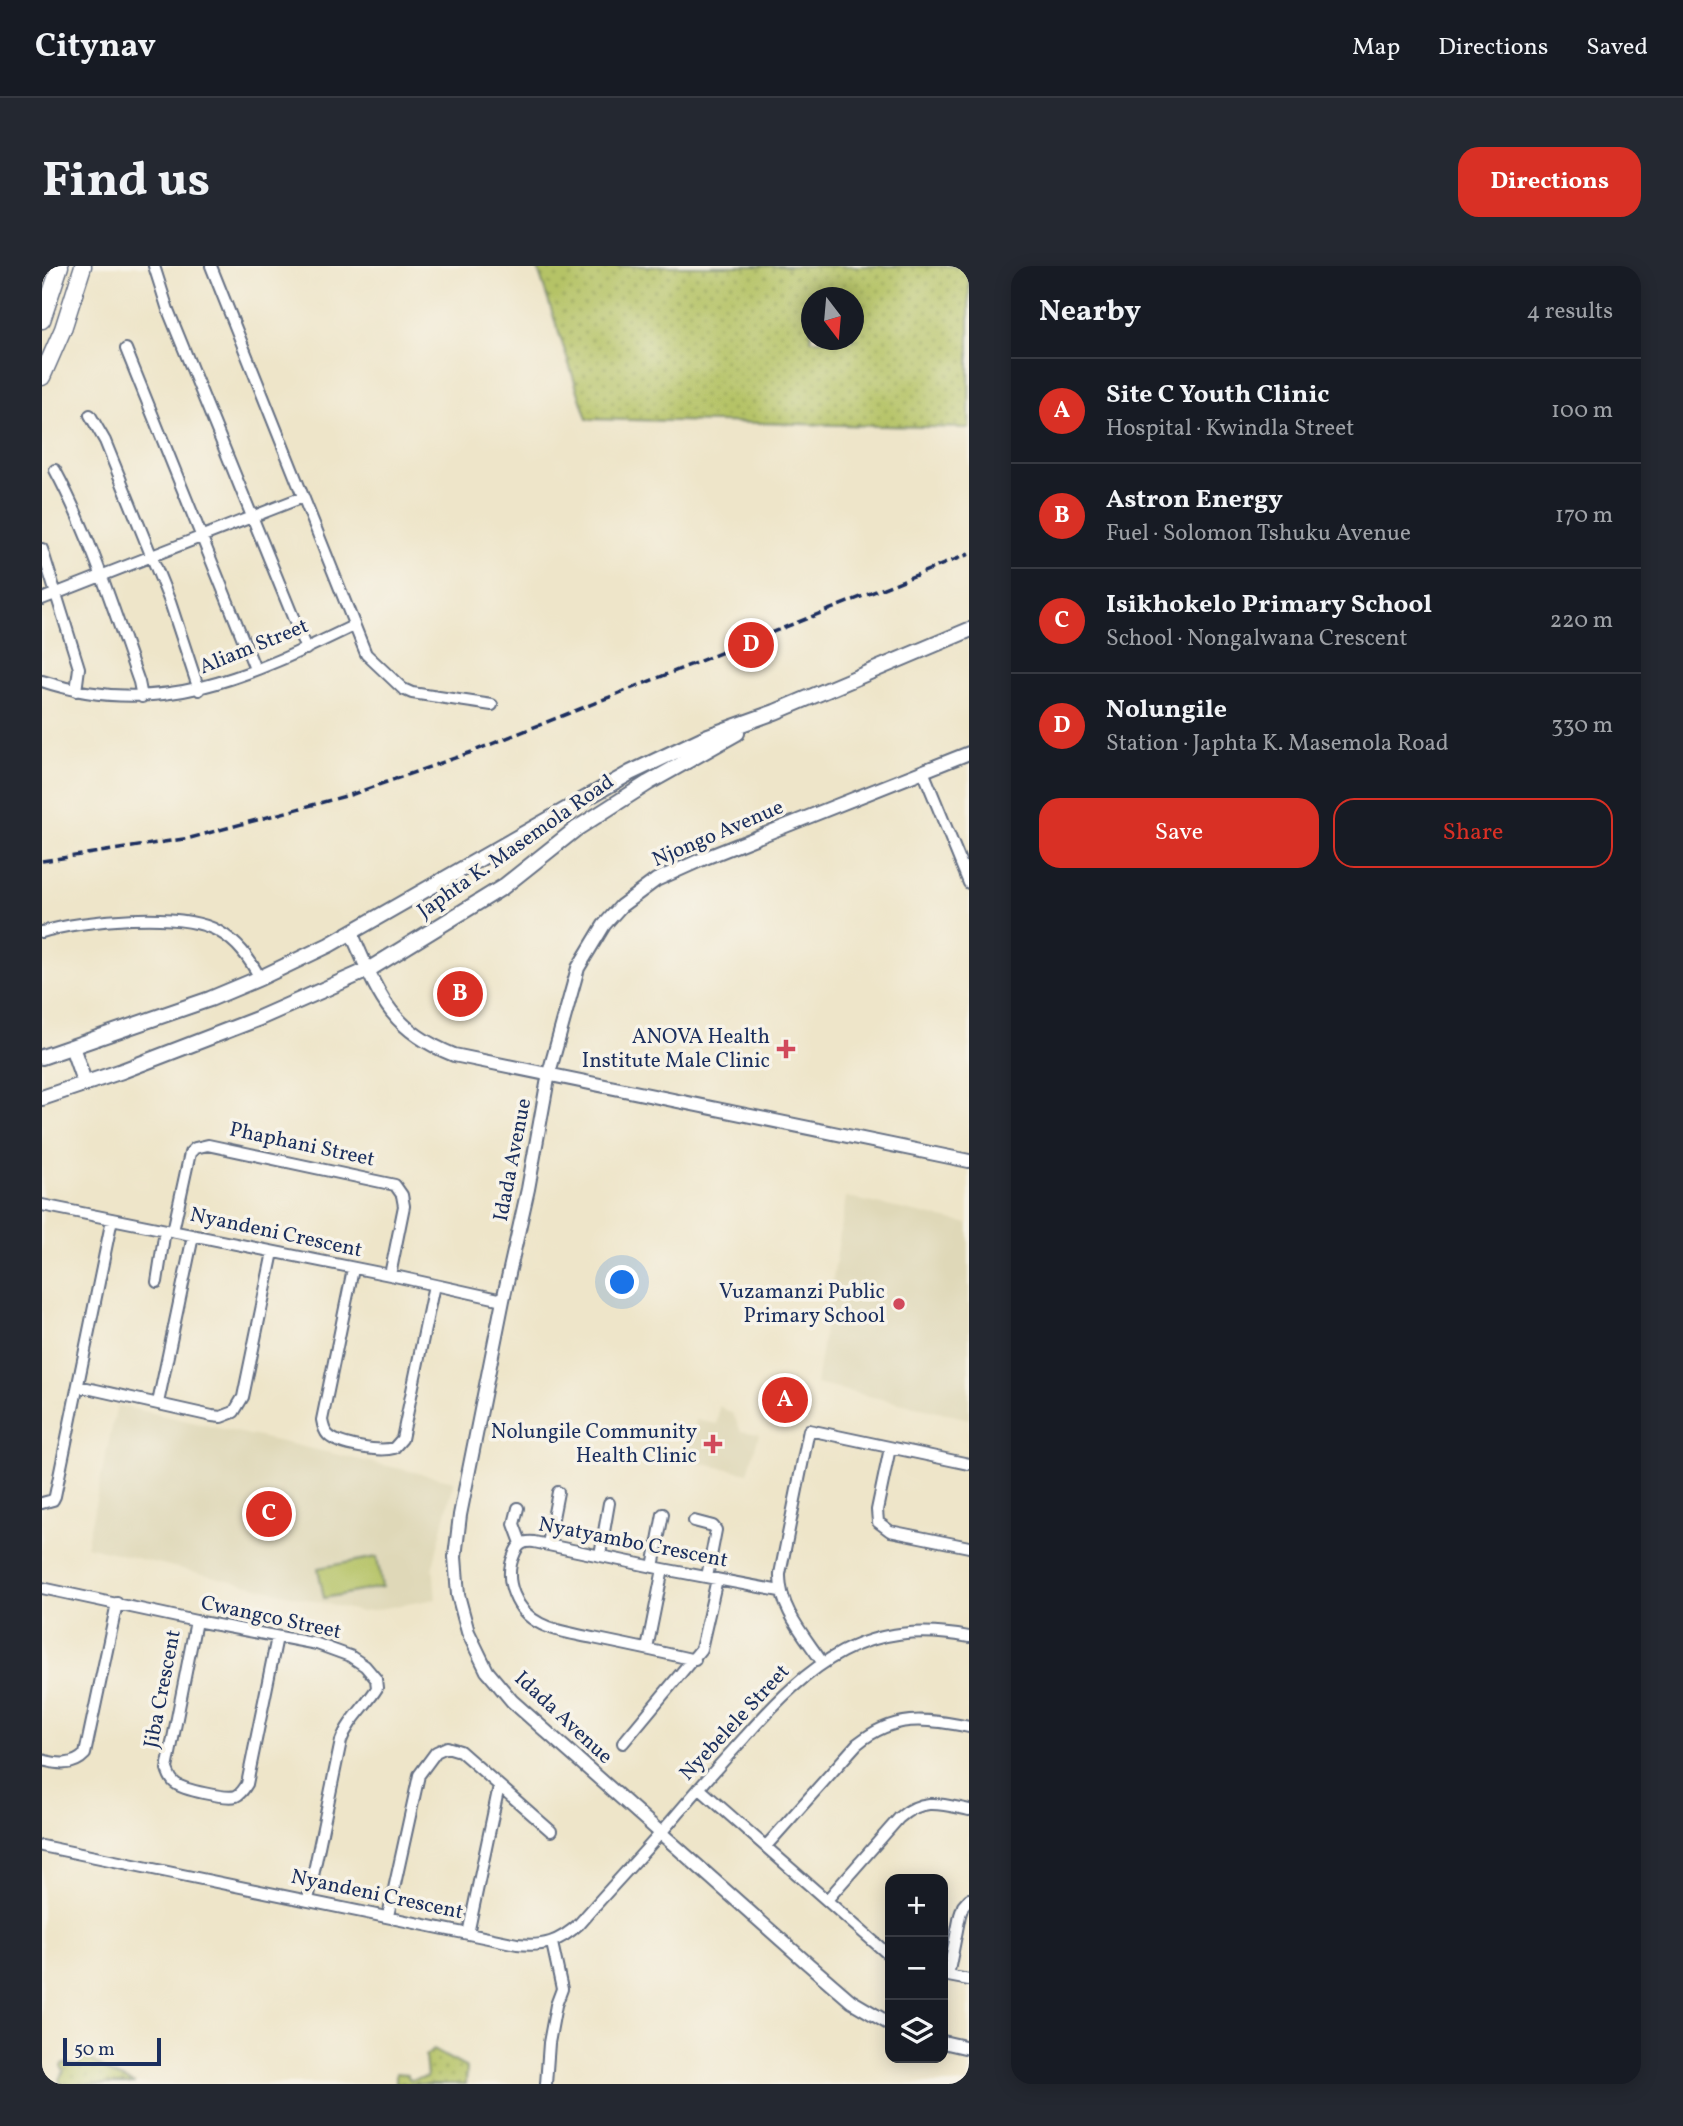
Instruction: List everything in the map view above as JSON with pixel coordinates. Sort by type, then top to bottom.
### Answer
[{"type":"main road","points":[[42,320],[60,266]]},
{"type":"main road","points":[[42,377],[63,329],[83,266]]},
{"type":"main road","name":"Japhta K. Masemola Road","points":[[42,1056],[210,999],[260,978],[351,932],[630,773],[708,736],[775,712],[969,630]]},
{"type":"main road","name":"Japhta K. Masemola Road","points":[[42,1098],[257,1019],[368,970],[503,887],[576,829],[648,783],[775,712]]},
{"type":"main road","points":[[72,1047],[85,1084]]},
{"type":"street","points":[[154,266],[168,310],[306,649]]},
{"type":"street","points":[[211,266],[353,626],[371,659],[403,688],[423,695],[492,705]]},
{"type":"street","points":[[126,349],[255,669]]},
{"type":"street","points":[[90,415],[105,441],[183,639],[199,690]]},
{"type":"street","points":[[55,470],[69,496],[101,576],[142,697]]},
{"type":"street","points":[[42,598],[303,497]]},
{"type":"street","points":[[42,549],[79,668],[76,691]]},
{"type":"street","name":"Aliam Street","points":[[42,681],[76,691],[142,697],[199,690],[306,649],[353,626]]},
{"type":"street","name":"Njongo Avenue","points":[[549,1073],[578,968],[604,925],[621,906],[656,880],[681,867],[969,753]]},
{"type":"street","points":[[923,771],[969,883]]},
{"type":"street","points":[[42,932],[76,924],[149,919],[194,922],[228,937],[244,951],[260,978]]},
{"type":"street","points":[[351,932],[384,1002],[401,1025],[427,1044],[454,1055],[969,1161]]},
{"type":"street","name":"Idada Avenue","points":[[549,1073],[528,1189],[457,1530],[455,1577],[462,1614],[475,1649],[487,1671],[512,1701],[851,2001],[885,2021]]},
{"type":"street","name":"Phaphani Street","points":[[169,1231],[190,1153],[195,1148],[208,1145],[395,1185],[402,1195],[404,1206],[390,1275]]},
{"type":"street","name":"Nyandeni Crescent","points":[[42,1205],[503,1300]]},
{"type":"street","points":[[42,1503],[53,1500],[55,1496],[112,1219]]},
{"type":"street","points":[[157,1282],[169,1231]]},
{"type":"street","points":[[158,1402],[193,1236]]},
{"type":"street","points":[[78,1387],[221,1417],[237,1409],[243,1397],[273,1252]]},
{"type":"street","points":[[353,1269],[322,1420],[326,1433],[336,1441],[378,1450],[394,1448],[402,1439],[434,1285]]},
{"type":"street","points":[[822,1662],[788,1612],[780,1591],[780,1574],[809,1430],[969,1464]]},
{"type":"street","points":[[890,1448],[877,1510],[878,1522],[890,1531],[969,1547]]},
{"type":"street","points":[[548,1544],[558,1492]]},
{"type":"street","points":[[600,1555],[610,1503]]},
{"type":"street","points":[[518,1508],[514,1524],[521,1543]]},
{"type":"street","points":[[647,1649],[663,1514]]},
{"type":"street","points":[[623,1743],[695,1660],[705,1640],[717,1536],[713,1526],[694,1521]]},
{"type":"street","name":"Nyatyambo Crescent","points":[[695,1660],[555,1629],[533,1619],[520,1605],[509,1580],[513,1557],[521,1543],[548,1544],[780,1591]]},
{"type":"street","name":"Cwangco Street","points":[[42,1588],[196,1622],[317,1644],[350,1656],[373,1674],[377,1684],[371,1699],[344,1732],[341,1741],[308,1900]]},
{"type":"street","points":[[42,1760],[66,1764],[82,1758],[85,1754],[117,1603]]},
{"type":"street","name":"Jiba Crescent","points":[[196,1622],[167,1769],[172,1781],[177,1785],[210,1794],[232,1797],[238,1795],[247,1784],[277,1637]]},
{"type":"street","name":"Nyebelele Street","points":[[662,1833],[782,1695],[822,1662],[874,1639],[896,1634],[924,1632],[969,1637]]},
{"type":"street","points":[[767,1845],[867,1736],[920,1718],[969,1727]]},
{"type":"street","points":[[388,1916],[415,1784],[430,1759],[442,1748],[457,1749],[551,1831]]},
{"type":"street","points":[[468,1934],[499,1786]]},
{"type":"street","points":[[699,1788],[885,1952]]},
{"type":"street","points":[[827,1900],[899,1818],[912,1808],[922,1804],[941,1804],[969,1810]]},
{"type":"street","points":[[546,2084],[551,2030],[562,1989],[552,1943],[579,1924],[662,1833]]},
{"type":"street","name":"Nyandeni Crescent","points":[[42,1846],[468,1934],[533,1946],[552,1943]]},
{"type":"street","points":[[948,1963],[960,1915],[969,1899]]},
{"type":"street","points":[[948,1976],[969,1980]]},
{"type":"street","points":[[948,2043],[969,2048]]},
{"type":"shaded area","name":"Vuzamanzi Public Primary School","points":[[846,1197],[969,1224],[969,1419],[816,1384]]},
{"type":"shaded area","points":[[117,1405],[454,1481],[433,1566],[436,1599],[361,1612],[86,1546]]},
{"type":"shaded area","points":[[719,1406],[733,1414],[741,1431],[759,1434],[748,1473],[688,1461],[696,1420],[717,1424]]},
{"type":"green space","points":[[537,266],[969,266],[969,428],[587,419]]},
{"type":"green space","points":[[377,1557],[382,1587],[324,1598],[318,1568]]},
{"type":"green space","points":[[433,2050],[467,2068],[466,2084],[396,2084],[396,2073],[407,2074],[410,2080],[427,2077],[425,2057]]},
{"type":"green space","points":[[85,2056],[112,2074],[135,2084],[61,2084],[59,2079],[64,2071],[61,2066],[63,2063],[77,2066]]},
{"type":"railway","points":[[42,861],[190,838],[353,794],[469,753],[969,554]]},
{"type":"place","name":"Nolungile","points":[[751,645]]},
{"type":"place","name":"Astron Energy","points":[[460,994]]},
{"type":"place","name":"ANOVA Health Institute Male Clinic","points":[[786,1049]]},
{"type":"place","name":"Vuzamanzi Public Primary School","points":[[899,1304]]},
{"type":"place","name":"Site C Youth Clinic","points":[[785,1400]]},
{"type":"place","name":"Nolungile Community Health Clinic","points":[[713,1444]]},
{"type":"place","name":"Isikhokelo Primary School","points":[[269,1514]]}]
